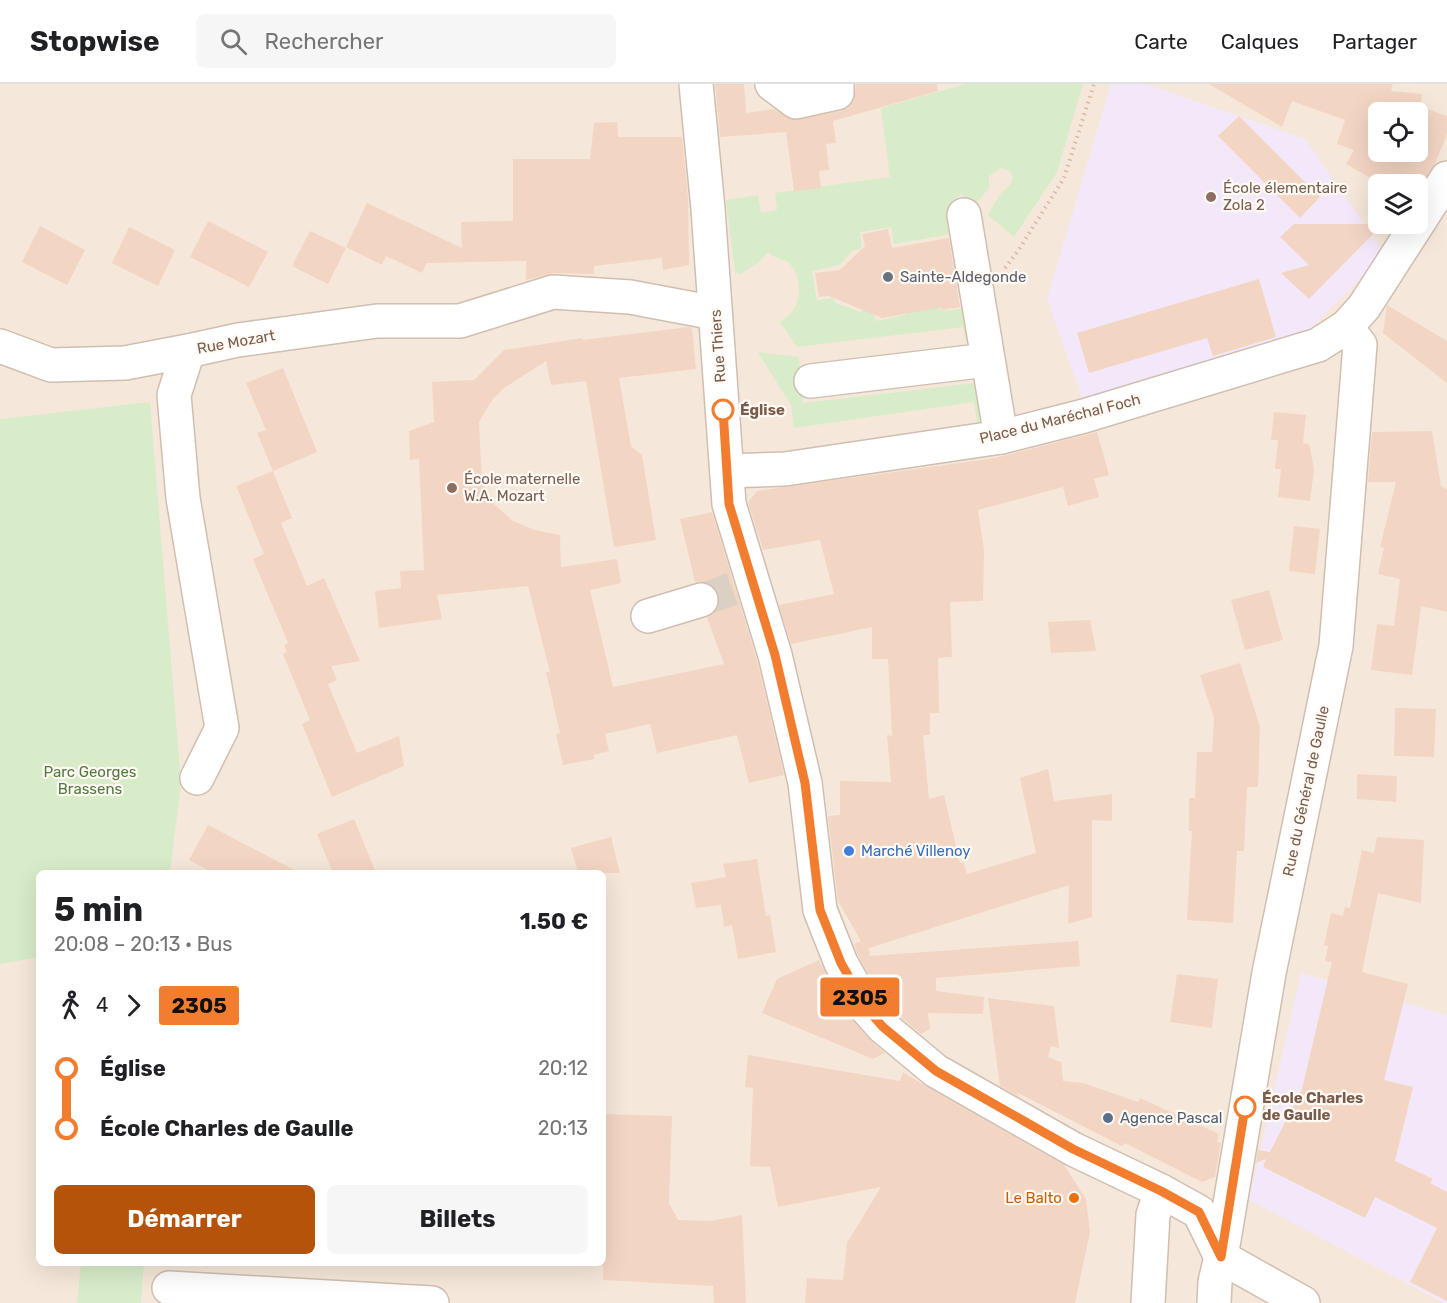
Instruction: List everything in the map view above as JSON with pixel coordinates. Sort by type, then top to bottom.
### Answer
[{"type":"street","name":"Rue Thiers","points":[[696,84],[708,210],[729,504],[744,585],[775,655],[805,783],[820,910],[841,963],[867,1009],[883,1027],[936,1071],[1073,1149],[1199,1212],[1221,1257]]},
{"type":"street","points":[[772,84],[795,102],[837,93],[837,84]]},
{"type":"street","name":"Place du Maréchal Foch","points":[[727,471],[785,469],[1001,437],[1084,416],[1318,345],[1346,327],[1364,307],[1447,178]]},
{"type":"street","points":[[964,215],[1001,437]]},
{"type":"street","name":"Rue Mozart","points":[[197,778],[222,728],[182,487],[174,395],[188,351],[238,340],[376,321],[460,321],[553,292],[630,297],[715,313]]},
{"type":"street","name":"Rue du Général de Gaulle","points":[[1214,1303],[1215,1282],[1269,973],[1336,646],[1360,345],[1346,327]]},
{"type":"street","points":[[0,346],[51,364],[125,363],[188,351]]},
{"type":"street","points":[[811,381],[987,360]]},
{"type":"street","points":[[648,615],[701,600]]},
{"type":"street","points":[[1148,1303],[1152,1215],[1161,1191]]},
{"type":"street","points":[[1221,1257],[1303,1303]]},
{"type":"street","points":[[169,1288],[432,1303]]},
{"type":"path","points":[[979,300],[1018,251],[1064,178],[1094,84]]},
{"type":"shaded area","points":[[0,84],[1447,84],[1447,1303],[0,1303]]},
{"type":"shaded area","name":"École élementaire Zola 2","points":[[1111,84],[1146,84],[1305,139],[1368,230],[1368,234],[1371,234],[1385,254],[1301,338],[1085,406],[1047,299]]},
{"type":"shaded area","points":[[1301,973],[1447,1015],[1447,1303],[1249,1200]]},
{"type":"green space","points":[[966,84],[1083,84],[1057,172],[1014,237],[988,215],[1000,194],[1013,179],[1011,172],[1001,168],[989,176],[989,188],[975,205],[961,194],[953,202],[956,233],[894,244],[891,227],[860,232],[862,248],[852,251],[840,265],[812,271],[817,300],[833,298],[836,303],[860,312],[872,303],[876,321],[906,315],[905,309],[940,304],[942,311],[966,308],[976,337],[969,355],[963,327],[797,347],[780,322],[795,308],[799,295],[796,274],[789,263],[768,252],[759,262],[741,274],[735,273],[726,200],[758,195],[761,213],[777,210],[775,193],[890,177],[881,108]]},
{"type":"green space","points":[[758,352],[799,357],[803,403],[975,383],[979,384],[988,417],[978,429],[974,402],[794,428],[791,405]]},
{"type":"green space","name":"Parc Georges Brassens","points":[[150,402],[181,783],[170,870],[36,870],[36,958],[0,964],[0,419]]},
{"type":"green space","points":[[81,1266],[144,1266],[141,1303],[77,1303]]},
{"type":"building","points":[[715,84],[744,84],[746,113],[774,109],[793,120],[848,108],[854,101],[856,84],[937,84],[938,91],[833,121],[836,143],[826,144],[829,170],[819,171],[821,188],[794,191],[786,132],[720,137]]},
{"type":"building","points":[[1209,84],[1393,84],[1391,91],[1422,94],[1421,102],[1368,102],[1368,162],[1428,162],[1428,109],[1447,116],[1447,134],[1435,164],[1428,174],[1368,174],[1368,177],[1346,164],[1354,150],[1337,144],[1345,120],[1292,101],[1282,127]]},
{"type":"building","points":[[1239,116],[1320,197],[1300,218],[1218,136]]},
{"type":"building","points":[[617,122],[618,137],[682,137],[688,197],[689,265],[663,270],[662,258],[594,266],[594,274],[554,273],[526,280],[526,261],[427,263],[422,273],[386,256],[382,265],[346,247],[367,203],[462,248],[461,222],[513,221],[513,159],[590,159],[594,123]]},
{"type":"building","points":[[208,221],[268,252],[249,287],[190,257]]},
{"type":"building","points":[[1294,224],[1368,224],[1368,234],[1373,234],[1309,299],[1281,273],[1309,265],[1280,237]]},
{"type":"building","points":[[40,226],[85,250],[67,285],[22,262]]},
{"type":"building","points":[[129,227],[175,250],[158,286],[112,263]]},
{"type":"building","name":"Sainte-Aldegonde","points":[[888,229],[892,248],[949,238],[960,307],[942,310],[942,307],[882,318],[829,296],[819,297],[815,273],[840,270],[865,246],[862,234]]},
{"type":"building","points":[[310,231],[346,248],[328,284],[292,266]]},
{"type":"building","points":[[1259,279],[1276,337],[1213,356],[1207,338],[1089,373],[1077,333]]},
{"type":"building","points":[[1387,305],[1447,341],[1447,383],[1383,333]]},
{"type":"building","points":[[692,328],[696,369],[619,378],[631,446],[642,455],[656,540],[614,547],[586,381],[551,385],[546,361],[504,388],[484,413],[479,423],[482,484],[494,504],[513,521],[535,530],[560,535],[561,567],[617,559],[621,583],[590,590],[613,687],[724,664],[707,618],[719,605],[719,594],[706,582],[695,582],[680,519],[712,512],[757,660],[784,775],[749,783],[737,735],[657,753],[650,724],[605,734],[609,751],[594,755],[594,759],[563,765],[556,734],[560,733],[546,672],[550,672],[528,586],[437,595],[442,619],[379,628],[375,591],[401,588],[400,571],[424,570],[419,459],[410,460],[409,431],[434,422],[432,382],[474,380],[504,350],[583,338],[582,340]]},
{"type":"building","points":[[283,368],[317,452],[273,471],[257,433],[266,430],[246,383]]},
{"type":"building","points":[[1274,412],[1306,415],[1303,443],[1309,444],[1314,469],[1310,501],[1278,497],[1281,469],[1275,469],[1278,440],[1271,440]]},
{"type":"building","points":[[1432,431],[1441,486],[1447,489],[1447,612],[1421,606],[1412,675],[1371,670],[1377,624],[1394,626],[1400,579],[1378,574],[1384,548],[1380,547],[1396,482],[1368,482],[1372,432]]},
{"type":"building","points":[[1097,432],[1109,475],[1094,479],[1099,497],[1068,506],[1063,487],[978,510],[984,550],[983,601],[950,602],[952,657],[938,658],[939,713],[930,713],[930,735],[923,735],[929,799],[944,795],[960,863],[963,862],[967,874],[1036,853],[1020,778],[1048,769],[1054,801],[1112,794],[1112,821],[1092,820],[1092,917],[1068,924],[1069,885],[869,948],[870,956],[1078,941],[1080,966],[936,978],[936,991],[984,997],[983,1014],[928,1013],[930,1029],[921,1034],[882,998],[858,955],[854,944],[861,941],[838,901],[828,816],[840,815],[840,781],[891,782],[887,735],[892,736],[888,659],[872,659],[872,627],[791,644],[779,605],[834,594],[820,540],[763,550],[748,502],[757,491],[995,458]]},
{"type":"building","points":[[273,471],[292,518],[281,523],[307,586],[324,578],[360,661],[331,666],[337,680],[328,684],[357,753],[399,736],[404,766],[332,797],[302,724],[310,720],[283,654],[287,652],[284,645],[288,643],[253,559],[264,554],[236,486]]},
{"type":"building","points":[[1294,526],[1320,529],[1315,574],[1289,571]]},
{"type":"building","points":[[1269,590],[1283,640],[1245,650],[1231,600]]},
{"type":"building","points":[[1090,620],[1096,651],[1051,653],[1048,622]]},
{"type":"building","points":[[1240,663],[1260,727],[1258,787],[1247,787],[1244,851],[1237,851],[1233,923],[1187,920],[1192,831],[1189,831],[1189,798],[1195,798],[1197,752],[1212,752],[1214,718],[1200,675]]},
{"type":"building","points":[[1395,708],[1436,709],[1434,757],[1394,756]]},
{"type":"building","points":[[1357,774],[1397,776],[1396,802],[1357,799]]},
{"type":"building","points":[[354,819],[375,870],[332,870],[317,834]]},
{"type":"building","points":[[208,825],[294,870],[208,870],[189,860]]},
{"type":"building","points":[[611,837],[620,873],[606,873],[606,870],[577,870],[571,848]]},
{"type":"building","points":[[1377,837],[1424,840],[1421,903],[1378,893],[1362,972],[1408,984],[1384,1080],[1413,1087],[1395,1161],[1433,1179],[1430,1183],[1447,1192],[1447,1301],[1410,1282],[1437,1228],[1375,1197],[1365,1218],[1263,1167],[1266,1159],[1256,1163],[1258,1150],[1270,1152],[1302,1089],[1332,962],[1325,961],[1328,946],[1324,945],[1331,913],[1343,916],[1345,907],[1350,908],[1362,850],[1374,853]]},
{"type":"building","points":[[757,859],[766,916],[770,915],[776,952],[738,959],[732,925],[724,927],[721,905],[696,908],[691,883],[726,877],[723,864]]},
{"type":"building","points":[[819,960],[851,1018],[885,1053],[873,1059],[762,1013],[777,979]]},
{"type":"building","points":[[1177,974],[1218,979],[1212,1028],[1170,1022]]},
{"type":"building","points":[[988,998],[1054,1006],[1059,1048],[1051,1046],[1048,1057],[1061,1062],[1063,1081],[1083,1083],[1138,1102],[1140,1098],[1219,1134],[1217,1142],[1221,1143],[1215,1177],[1202,1182],[1125,1143],[1122,1146],[1000,1086]]},
{"type":"building","points":[[748,1055],[900,1081],[903,1072],[1064,1165],[1086,1199],[1090,1232],[1075,1303],[805,1303],[807,1278],[843,1280],[847,1243],[881,1187],[778,1207],[770,1167],[750,1166],[753,1088],[745,1087]]},
{"type":"building","points":[[606,1114],[672,1116],[669,1203],[678,1220],[710,1221],[742,1215],[746,1303],[714,1303],[713,1286],[603,1280],[603,1266],[606,1266]]},
{"type":"tunnel","points":[[701,600],[735,588]]},
{"type":"bus line","name":"2305","points":[[723,410],[729,504],[775,655],[805,783],[820,910],[830,940],[867,1009],[883,1027],[936,1071],[995,1102],[1073,1149],[1199,1212],[1221,1257],[1245,1107]]},
{"type":"place","name":"École élementaire Zola 2","points":[[1211,197]]},
{"type":"place","name":"Sainte-Aldegonde","points":[[888,277]]},
{"type":"place","name":"Église","points":[[723,410]]},
{"type":"place","name":"École maternelle W.A. Mozart","points":[[452,488]]},
{"type":"place","name":"Marché Villenoy","points":[[849,851]]},
{"type":"place","name":"École Charles de Gaulle","points":[[1245,1107]]},
{"type":"place","name":"Agence Pascal","points":[[1108,1118]]},
{"type":"place","name":"Le Balto","points":[[1074,1198]]}]
